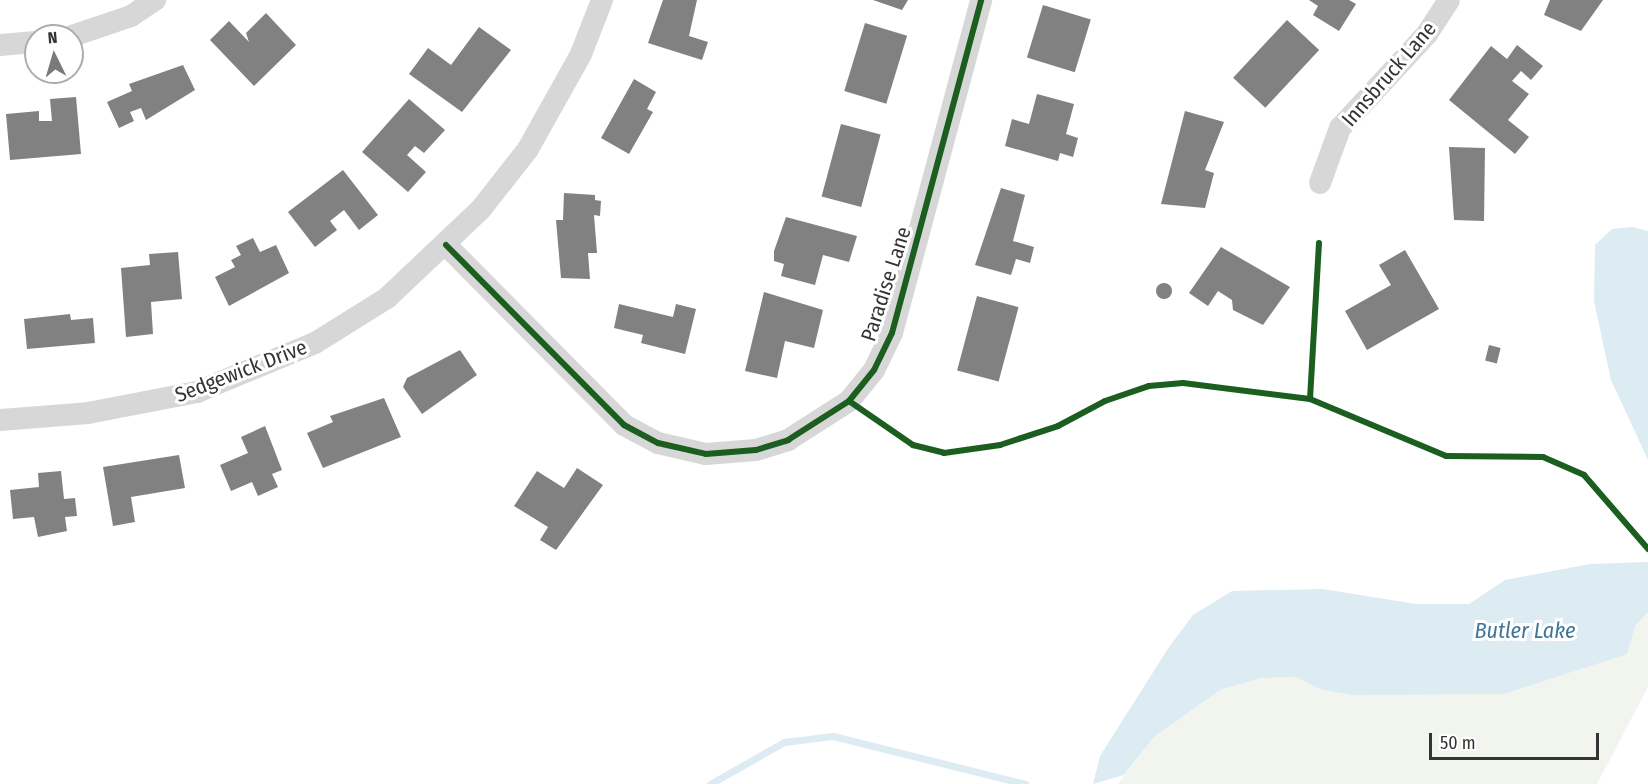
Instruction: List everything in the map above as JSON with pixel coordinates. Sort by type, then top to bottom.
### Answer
[{"type":"street","points":[[84,32],[131,16],[155,0]]},
{"type":"street","name":"Sedgewick Drive","points":[[0,420],[165,400],[258,370],[315,343],[387,298],[446,245],[528,149],[581,54],[602,0]]},
{"type":"street","name":"Paradise Lane","points":[[446,245],[523,329],[624,425],[658,443],[706,454],[756,450],[788,440],[849,400],[874,370],[892,333],[981,0]]},
{"type":"street","name":"Innsbruck Lane","points":[[1320,183],[1340,128],[1427,34],[1449,0]]},
{"type":"street","points":[[0,45],[24,43]]},
{"type":"shaded area","points":[[1648,612],[1648,687],[1597,784],[1118,784],[1154,737],[1220,690],[1261,678],[1296,677],[1320,689],[1635,626]]},
{"type":"water","points":[[1633,227],[1648,231],[1648,460],[1611,380],[1594,301],[1595,245],[1612,229]]},
{"type":"water","name":"Butler Lake","points":[[1648,562],[1648,612],[1635,626],[1627,654],[1504,694],[1351,695],[1320,689],[1296,677],[1261,678],[1220,690],[1154,737],[1124,775],[1093,784],[1100,756],[1169,647],[1193,615],[1232,591],[1323,589],[1416,604],[1469,604],[1505,580],[1590,564]]},
{"type":"building","points":[[663,0],[697,0],[689,36],[708,42],[702,60],[648,43]]},
{"type":"building","points":[[873,0],[908,0],[902,10]]},
{"type":"building","points":[[1309,0],[1349,0],[1356,4],[1339,31],[1313,15],[1318,6]]},
{"type":"building","points":[[1550,0],[1603,0],[1581,31],[1544,15]]},
{"type":"building","points":[[1043,5],[1091,20],[1075,72],[1027,58]]},
{"type":"building","points":[[266,13],[296,45],[254,86],[210,40],[229,21],[249,42],[246,33]]},
{"type":"building","points":[[1287,20],[1319,50],[1265,108],[1233,78]]},
{"type":"building","points":[[865,23],[907,36],[886,104],[844,91]]},
{"type":"building","points":[[479,27],[511,50],[462,112],[409,74],[428,48],[451,65]]},
{"type":"building","points":[[1517,45],[1543,66],[1531,80],[1521,71],[1512,81],[1529,94],[1508,120],[1529,137],[1515,154],[1449,100],[1491,46],[1507,59]]},
{"type":"building","points":[[183,65],[195,90],[146,120],[141,108],[130,112],[134,121],[119,128],[107,102],[132,91],[129,84]]},
{"type":"building","points":[[634,79],[656,92],[647,109],[653,112],[629,154],[601,138]]},
{"type":"building","points":[[1037,94],[1074,104],[1066,134],[1078,138],[1073,157],[1060,153],[1058,161],[1005,146],[1012,119],[1029,124]]},
{"type":"building","points":[[76,97],[81,154],[10,160],[6,114],[39,111],[39,121],[52,121],[50,99]]},
{"type":"building","points":[[409,99],[445,130],[424,153],[415,146],[407,155],[426,172],[408,192],[362,152]]},
{"type":"building","points":[[1185,111],[1224,122],[1205,170],[1214,173],[1205,208],[1161,204]]},
{"type":"building","points":[[841,124],[881,135],[861,207],[822,196]]},
{"type":"building","points":[[1449,147],[1485,148],[1484,221],[1454,220]]},
{"type":"building","points":[[343,170],[378,215],[359,230],[344,210],[330,221],[337,230],[315,247],[288,212]]},
{"type":"building","points":[[1001,188],[1025,195],[1013,241],[1034,247],[1030,263],[1016,259],[1011,275],[975,265]]},
{"type":"building","points":[[564,193],[595,195],[595,200],[601,201],[600,216],[594,215],[597,253],[588,253],[590,279],[561,278],[556,220],[563,220]]},
{"type":"building","points":[[786,217],[857,236],[849,262],[823,255],[815,285],[781,276],[784,264],[774,261],[774,251]]},
{"type":"building","points":[[253,238],[260,252],[276,245],[289,273],[229,306],[215,277],[235,267],[231,260],[241,255],[236,246]]},
{"type":"building","points":[[1221,247],[1290,287],[1263,325],[1233,310],[1232,300],[1218,291],[1208,306],[1189,293]]},
{"type":"building","points":[[1405,250],[1439,309],[1367,350],[1345,311],[1391,285],[1379,265]]},
{"type":"building","points":[[178,252],[182,299],[151,302],[153,334],[126,337],[121,268],[150,265],[149,254]]},
{"type":"building","points":[[1161,283],[1167,283],[1172,291],[1170,297],[1161,299],[1156,294],[1156,288]]},
{"type":"building","points":[[764,292],[823,310],[814,348],[785,341],[777,378],[745,371]]},
{"type":"building","points":[[977,296],[1019,307],[999,382],[957,370]]},
{"type":"building","points":[[619,304],[673,317],[676,304],[696,309],[685,354],[641,343],[643,335],[614,328]]},
{"type":"building","points":[[70,314],[71,320],[93,318],[95,343],[27,349],[24,319]]},
{"type":"building","points":[[1489,345],[1501,348],[1497,363],[1485,361]]},
{"type":"building","points":[[460,350],[477,375],[422,414],[403,387],[407,378]]},
{"type":"building","points":[[384,398],[401,437],[323,468],[307,433],[333,422],[330,416]]},
{"type":"building","points":[[265,426],[282,470],[272,474],[278,487],[258,496],[252,482],[231,491],[220,465],[248,453],[241,437]]},
{"type":"building","points":[[179,455],[185,488],[131,497],[135,522],[113,526],[103,467]]},
{"type":"building","points":[[577,468],[603,485],[556,550],[540,540],[548,527],[514,506],[537,471],[564,488]]},
{"type":"building","points":[[61,471],[64,499],[75,498],[77,516],[65,517],[67,531],[38,537],[34,517],[13,519],[10,490],[39,487],[38,473]]},
{"type":"waterway","points":[[710,784],[784,742],[833,736],[1025,784]]},
{"type":"cycle path","points":[[446,245],[624,425],[658,443],[706,454],[756,450],[788,440],[849,401],[874,370],[892,333],[981,0]]},
{"type":"cycle path","points":[[1319,243],[1310,399],[1446,456],[1543,457],[1584,475],[1648,549]]},
{"type":"cycle path","points":[[849,401],[913,445],[944,453],[1000,445],[1058,426],[1105,401],[1149,386],[1183,383],[1310,399]]}]
